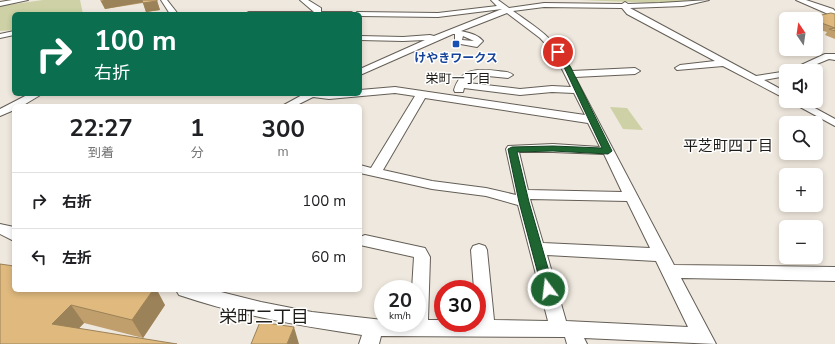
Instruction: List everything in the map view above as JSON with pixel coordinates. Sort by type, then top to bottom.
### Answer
[{"type":"street","points":[[0,4],[25,0]]},
{"type":"street","points":[[164,0],[173,12]]},
{"type":"street","points":[[303,0],[318,10],[317,12]]},
{"type":"street","points":[[486,328],[569,334],[704,340],[608,151],[571,74],[558,52],[550,43],[494,0]]},
{"type":"street","points":[[362,14],[438,15],[544,5],[625,4],[663,6],[706,0]]},
{"type":"street","points":[[799,0],[830,11],[835,15]]},
{"type":"street","points":[[817,0],[835,6]]},
{"type":"street","points":[[625,4],[624,6],[630,12],[722,63],[779,92]]},
{"type":"street","points":[[362,71],[433,39],[456,32],[506,9]]},
{"type":"street","points":[[0,36],[12,33]]},
{"type":"street","points":[[362,38],[403,39],[425,36],[433,39]]},
{"type":"street","points":[[809,64],[828,56],[835,57]]},
{"type":"street","points":[[680,68],[722,63]]},
{"type":"street","points":[[571,74],[635,71]]},
{"type":"street","points":[[457,100],[461,85],[476,72],[508,75]]},
{"type":"street","points":[[754,79],[779,74]]},
{"type":"street","points":[[461,85],[520,92],[552,89],[578,90]]},
{"type":"street","points":[[362,94],[395,90],[593,120]]},
{"type":"street","points":[[360,104],[368,94]]},
{"type":"street","points":[[375,172],[422,94]]},
{"type":"street","points":[[19,104],[33,96]]},
{"type":"street","points":[[291,104],[308,96]]},
{"type":"street","points":[[0,103],[12,105]]},
{"type":"street","points":[[0,113],[12,107]]},
{"type":"street","points":[[807,108],[835,123]]},
{"type":"street","points":[[569,334],[537,249],[523,198],[512,149],[553,148],[608,151]]},
{"type":"street","points":[[362,169],[432,185],[523,198],[632,196]]},
{"type":"street","points":[[366,241],[419,252],[422,257],[421,280]]},
{"type":"street","points":[[537,249],[660,255]]},
{"type":"street","points":[[479,250],[482,280]]},
{"type":"street","points":[[669,270],[835,274]]},
{"type":"street","points":[[212,293],[371,336],[398,332]]},
{"type":"green space","points":[[43,0],[80,0],[83,12],[12,12],[12,30],[0,31],[0,6]]},
{"type":"green space","points":[[578,0],[685,0],[687,1],[656,3]]},
{"type":"green space","points":[[610,107],[627,108],[643,130],[623,129]]},
{"type":"building","points":[[142,0],[157,0],[157,1],[143,3]]},
{"type":"building","points":[[831,13],[835,14],[835,28],[823,24],[823,15]]},
{"type":"building","points":[[0,264],[12,266],[12,292],[152,292],[132,320],[71,305],[52,324],[177,344],[0,344]]},
{"type":"building","points":[[260,322],[294,327],[287,344],[251,344]]},
{"type":"place","name":"けやきワークス","points":[[456,44]]},
{"type":"district","name":"栄町一丁目","points":[[458,79]]},
{"type":"district","name":"平芝町四丁目","points":[[728,146]]},
{"type":"district","name":"栄町二丁目","points":[[264,317]]},
{"type":"route","points":[[548,289],[524,202],[512,149],[553,148],[608,151],[568,68],[558,52]]}]
